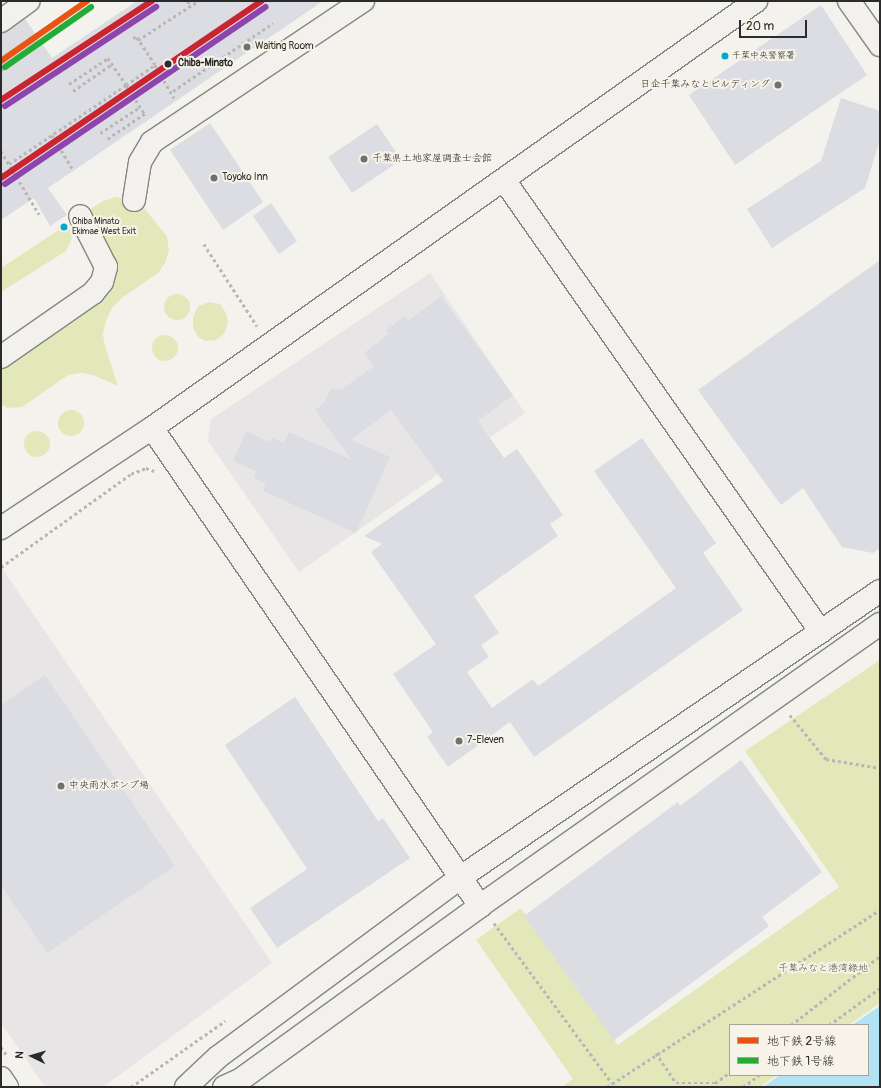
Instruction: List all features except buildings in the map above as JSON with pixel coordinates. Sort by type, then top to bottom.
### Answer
[{"type":"street","points":[[1,21],[29,1]]},
{"type":"street","points":[[134,200],[140,162],[152,142],[363,1]]},
{"type":"street","points":[[1,528],[152,428],[756,1]]},
{"type":"street","points":[[850,1],[880,45]]},
{"type":"street","points":[[504,180],[821,632]]},
{"type":"street","points":[[1,357],[93,293],[102,282],[106,267],[80,216]]},
{"type":"street","points":[[152,428],[486,913]]},
{"type":"street","points":[[186,1087],[218,1057],[461,877],[880,591]]},
{"type":"street","points":[[224,1087],[240,1080],[486,913],[880,624]]},
{"type":"street","points":[[1,1078],[7,1087]]},
{"type":"path","points":[[188,1],[190,5]]},
{"type":"path","points":[[138,40],[198,1]]},
{"type":"path","points":[[173,91],[273,23]]},
{"type":"path","points":[[133,39],[136,36],[173,91],[176,97],[173,99]]},
{"type":"path","points":[[1,70],[30,49]]},
{"type":"path","points":[[69,84],[108,58],[146,114],[105,141]]},
{"type":"path","points":[[221,58],[225,64],[231,60]]},
{"type":"path","points":[[73,91],[112,64]]},
{"type":"path","points":[[9,164],[155,65]]},
{"type":"path","points":[[100,133],[140,106]]},
{"type":"path","points":[[52,135],[74,171]]},
{"type":"path","points":[[1,152],[39,214]]},
{"type":"path","points":[[204,244],[257,326]]},
{"type":"path","points":[[1,567],[132,474],[146,468],[156,472]]},
{"type":"path","points":[[787,711],[826,759],[880,768]]},
{"type":"path","points":[[607,1087],[656,1053],[880,910]]},
{"type":"path","points":[[486,913],[612,1083]]},
{"type":"path","points":[[792,1024],[880,956]]},
{"type":"path","points":[[830,1024],[880,988]]},
{"type":"path","points":[[656,1053],[676,1083]]},
{"type":"path","points":[[676,1083],[715,1083],[729,1073]]},
{"type":"path","points":[[743,1087],[758,1076]]},
{"type":"path","points":[[674,1087],[676,1083]]},
{"type":"shaded area","points":[[430,273],[525,413],[299,572],[208,441],[211,419]]},
{"type":"shaded area","points":[[1,567],[272,963],[103,1087],[45,1087],[1,1023]]},
{"type":"green space","points":[[116,197],[134,200],[143,207],[167,236],[169,251],[165,263],[158,273],[123,297],[112,308],[106,321],[103,333],[104,343],[118,386],[93,375],[81,373],[68,375],[22,407],[8,408],[1,404],[1,357],[102,282],[80,216],[103,201]]},
{"type":"green space","points":[[68,224],[72,238],[66,251],[1,292],[1,268]]},
{"type":"green space","points":[[177,294],[186,298],[190,307],[186,316],[177,320],[168,316],[164,307],[168,298]]},
{"type":"green space","points":[[210,302],[220,304],[226,313],[228,323],[224,334],[216,340],[205,341],[198,337],[193,328],[193,317],[198,306]]},
{"type":"green space","points":[[165,335],[174,339],[178,348],[174,357],[165,361],[156,357],[152,348],[156,339]]},
{"type":"green space","points":[[71,410],[80,414],[84,423],[80,432],[71,436],[62,432],[58,423],[62,414]]},
{"type":"green space","points":[[37,431],[46,435],[50,444],[46,453],[37,457],[28,453],[24,444],[28,435]]},
{"type":"green space","name":"千葉みなと港湾緑地","points":[[880,660],[880,1003],[850,1024],[729,1024],[729,1076],[776,1076],[760,1087],[562,1087],[573,1079],[476,940],[521,908],[618,1045],[839,887],[745,751]]},
{"type":"water","points":[[880,1006],[880,1087],[763,1087],[779,1076],[869,1076],[869,1024],[853,1024]]},
{"type":"metro line","name":"2号線","points":[[1,61],[87,1]]},
{"type":"metro line","name":"1号線","points":[[5,67],[91,7]]},
{"type":"transit line","points":[[1,100],[152,1]]},
{"type":"transit line","points":[[1,178],[261,1]]},
{"type":"transit line","points":[[5,106],[156,7]]},
{"type":"transit line","points":[[5,184],[265,7]]},
{"type":"place","name":"Waiting Room","points":[[247,47]]},
{"type":"place","name":"千葉中央警察署","points":[[725,56]]},
{"type":"place","name":"Chiba-Minato","points":[[168,64]]},
{"type":"place","name":"日企千葉みなとビルディング","points":[[778,85]]},
{"type":"place","name":"千葉県土地家屋調査士会館","points":[[364,159]]},
{"type":"place","name":"Toyoko Inn","points":[[214,178]]},
{"type":"place","name":"Chiba Minato Ekimae West Exit","points":[[64,227]]},
{"type":"place","name":"7-Eleven","points":[[459,741]]},
{"type":"place","name":"中央雨水ポンプ場","points":[[61,786]]}]
